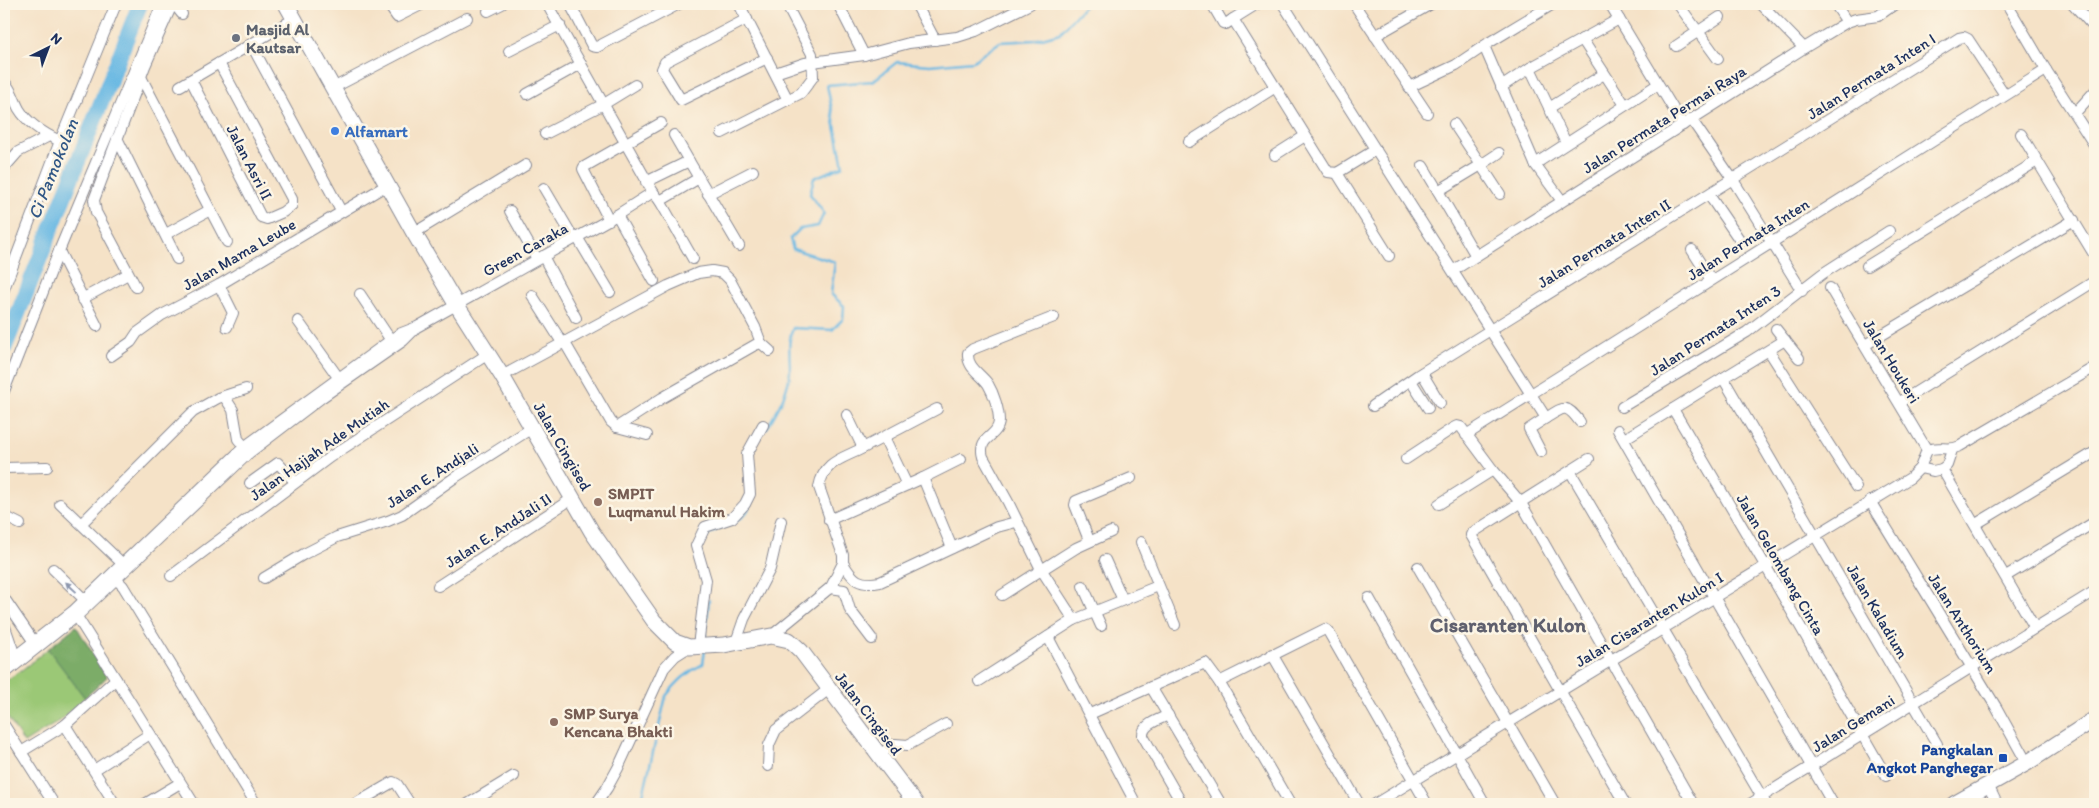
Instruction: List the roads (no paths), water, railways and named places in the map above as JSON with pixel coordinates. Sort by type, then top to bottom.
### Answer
[{"type":"main road","name":"Jalan Cingised","points":[[286,4],[291,21],[333,88],[456,304],[502,376],[592,532],[654,621],[675,642],[698,646],[771,636],[793,642],[879,755],[912,803]]},
{"type":"main road","points":[[1954,804],[2028,762],[2095,719]]},
{"type":"street","points":[[4,288],[60,141],[116,4]]},
{"type":"street","points":[[4,390],[59,251],[141,64],[162,4]]},
{"type":"street","points":[[141,64],[171,6],[174,4],[182,14]]},
{"type":"street","points":[[388,4],[397,17],[423,4]]},
{"type":"street","points":[[488,11],[502,4]]},
{"type":"street","points":[[547,4],[646,182],[660,201],[693,259]]},
{"type":"street","points":[[570,4],[594,47],[679,4]]},
{"type":"street","points":[[739,4],[788,100]]},
{"type":"street","points":[[722,133],[801,93],[814,78],[812,54],[786,4]]},
{"type":"street","points":[[838,4],[864,56]]},
{"type":"street","points":[[916,4],[935,40]]},
{"type":"street","points":[[775,73],[794,65],[864,56],[910,43],[935,40],[976,31],[1016,7],[1030,4]]},
{"type":"street","points":[[1212,4],[1223,23],[1226,24],[1257,4]]},
{"type":"street","points":[[1283,4],[1375,150],[1454,270],[1490,331],[1546,418]]},
{"type":"street","points":[[1354,4],[1426,113]]},
{"type":"street","points":[[1375,36],[1431,4]]},
{"type":"street","points":[[1410,87],[1456,65],[1554,4]]},
{"type":"street","points":[[1610,4],[1657,85],[1733,180],[1802,291]]},
{"type":"street","points":[[1678,4],[1718,59]]},
{"type":"street","points":[[1761,4],[1804,48]]},
{"type":"street","points":[[1835,4],[1847,22]]},
{"type":"street","name":"Jalan Permata Permai Raya","points":[[1454,270],[1847,22],[1878,16],[1895,4]]},
{"type":"street","points":[[2007,4],[2046,70],[2095,146]]},
{"type":"street","points":[[2073,4],[2091,24]]},
{"type":"street","points":[[1676,46],[1696,31],[1720,17]]},
{"type":"street","points":[[333,88],[467,18]]},
{"type":"street","points":[[747,19],[665,62],[662,69],[681,100],[767,58]]},
{"type":"street","points":[[1233,19],[1274,88],[1328,172],[1337,174],[1375,150]]},
{"type":"street","points":[[1501,87],[1582,38],[1619,19]]},
{"type":"street","points":[[180,86],[291,21]]},
{"type":"street","points":[[508,51],[560,26]]},
{"type":"street","name":"Jalan Permata Inten I","points":[[1733,180],[1959,38],[1964,37],[1968,39],[2006,95]]},
{"type":"street","points":[[1582,38],[1625,105]]},
{"type":"street","points":[[251,44],[342,211]]},
{"type":"street","points":[[1484,46],[1535,164],[1562,201]]},
{"type":"street","name":"Jalan Asri II","points":[[191,80],[261,217],[267,219],[283,212],[292,205],[292,199],[219,63]]},
{"type":"street","points":[[527,94],[581,64]]},
{"type":"street","points":[[1530,68],[1566,143]]},
{"type":"street","name":"Jalan Permata Inten","points":[[1466,435],[2046,70]]},
{"type":"street","points":[[1549,108],[1604,74]]},
{"type":"street","points":[[136,76],[117,138],[95,196],[94,206],[136,287]]},
{"type":"street","points":[[136,76],[227,242]]},
{"type":"street","points":[[5,84],[24,115],[49,136],[60,141]]},
{"type":"street","points":[[546,134],[604,104],[635,84]]},
{"type":"street","points":[[1535,164],[1657,85]]},
{"type":"street","points":[[1189,142],[1274,88]]},
{"type":"street","points":[[2075,113],[2095,91]]},
{"type":"street","points":[[654,281],[583,169],[661,123]]},
{"type":"street","points":[[1454,124],[1500,194]]},
{"type":"street","points":[[2021,134],[2095,256]]},
{"type":"street","points":[[674,135],[740,246]]},
{"type":"street","points":[[4,168],[21,150],[49,136]]},
{"type":"street","points":[[1275,155],[1305,136]]},
{"type":"street","points":[[117,138],[178,259]]},
{"type":"street","points":[[1438,191],[1500,153]]},
{"type":"street","points":[[646,182],[689,161]]},
{"type":"street","points":[[1866,266],[2037,161]]},
{"type":"street","points":[[414,233],[526,165]]},
{"type":"street","points":[[1423,166],[1476,256]]},
{"type":"street","points":[[708,194],[753,171]]},
{"type":"street","points":[[1337,174],[1389,256]]},
{"type":"street","points":[[660,201],[699,178]]},
{"type":"street","name":"Jalan Permata Inten II","points":[[1373,406],[1733,180]]},
{"type":"street","name":"Jalan Mama Leube","points":[[111,356],[131,342],[137,333],[155,320],[219,285],[387,185]]},
{"type":"street","points":[[544,188],[610,292]]},
{"type":"street","name":"Green Caraka","points":[[395,342],[456,304],[576,238],[654,192]]},
{"type":"street","points":[[1709,195],[1741,242]]},
{"type":"street","points":[[166,234],[210,210]]},
{"type":"street","points":[[510,211],[576,318]]},
{"type":"street","points":[[1865,344],[2074,220]]},
{"type":"street","name":"Jalan Permata Inten 3","points":[[1622,407],[1747,332],[1822,274],[1889,231]]},
{"type":"street","points":[[1692,250],[1711,280]]},
{"type":"street","points":[[59,251],[97,326]]},
{"type":"street","points":[[502,376],[668,286],[698,274],[712,271],[723,273],[730,280],[755,327],[761,343],[770,351]]},
{"type":"street","points":[[82,299],[128,274]]},
{"type":"street","points":[[1900,402],[2095,282]]},
{"type":"street","points":[[219,285],[233,313],[227,327]]},
{"type":"street","name":"Jalan Houkeri","points":[[1830,288],[1927,450]]},
{"type":"street","points":[[360,294],[395,342]]},
{"type":"street","points":[[532,295],[611,422],[617,427],[647,435]]},
{"type":"street","points":[[1054,317],[973,349],[968,353],[968,360],[970,365],[992,390],[999,422],[996,429],[982,444],[983,457],[1008,502],[1016,522],[1041,570],[1074,620]]},
{"type":"street","points":[[298,321],[338,377]]},
{"type":"street","points":[[1776,329],[1799,358]]},
{"type":"street","points":[[1785,340],[1673,409],[1621,435],[1833,804]]},
{"type":"street","points":[[319,395],[338,377],[395,342]]},
{"type":"street","points":[[4,674],[75,614],[247,450],[319,395],[395,342]]},
{"type":"street","points":[[617,427],[662,398],[761,343]]},
{"type":"street","points":[[1769,350],[1856,487]]},
{"type":"street","name":"Jalan Hajjah Ade Mutiah","points":[[171,576],[295,482],[375,426],[488,354]]},
{"type":"street","points":[[1952,450],[1947,465],[1942,469],[1933,471],[1920,468],[1927,450],[1938,448],[1952,450],[2095,367]]},
{"type":"street","points":[[1422,374],[1440,403]]},
{"type":"street","name":"Jalan Kaladium","points":[[1724,378],[1937,744]]},
{"type":"street","points":[[1411,381],[1428,408]]},
{"type":"street","points":[[82,523],[193,412],[224,396],[246,389]]},
{"type":"street","points":[[224,396],[232,410],[238,439],[247,450]]},
{"type":"street","points":[[1541,452],[1528,429],[1562,408],[1572,411],[1580,422]]},
{"type":"street","points":[[830,587],[842,563],[843,555],[818,487],[821,476],[828,465],[937,409]]},
{"type":"street","name":"Jalan Gelombang Cinta","points":[[1673,409],[1864,734],[1886,776]]},
{"type":"street","points":[[847,415],[864,448]]},
{"type":"street","points":[[596,804],[618,768],[664,668],[675,656],[698,646],[706,580],[696,546],[706,526],[736,516],[745,504],[750,494],[747,454],[762,425]]},
{"type":"street","points":[[1406,459],[1457,426],[1461,427],[1493,470],[1521,503],[1693,804]]},
{"type":"street","name":"Jalan E. Andjali","points":[[264,578],[304,554],[338,537],[402,515],[454,478],[532,428]]},
{"type":"street","points":[[884,437],[907,485]]},
{"type":"street","points":[[1976,524],[2095,452]]},
{"type":"street","points":[[829,520],[961,459]]},
{"type":"street","points":[[1589,459],[1471,535],[1624,804]]},
{"type":"street","points":[[250,483],[278,463],[295,482]]},
{"type":"street","points":[[4,468],[47,467]]},
{"type":"street","name":"Jalan Cisaranten Kulon I","points":[[1375,804],[1610,660],[1664,630],[1910,478],[1920,468]]},
{"type":"street","points":[[1942,469],[1976,524],[2035,628]]},
{"type":"street","points":[[1439,504],[1493,470]]},
{"type":"street","points":[[1570,471],[1764,801]]},
{"type":"street","points":[[923,478],[952,548]]},
{"type":"street","points":[[1089,540],[1076,501],[1131,478]]},
{"type":"street","name":"Jalan E. AndJali II","points":[[438,586],[573,498]]},
{"type":"street","name":"Jalan Anthorium","points":[[1870,501],[2028,762]]},
{"type":"street","points":[[60,504],[125,566]]},
{"type":"street","points":[[4,516],[20,524]]},
{"type":"street","points":[[736,642],[744,619],[770,569],[781,521]]},
{"type":"street","points":[[842,563],[851,577],[870,584],[880,582],[997,527],[1016,522]]},
{"type":"street","points":[[2006,576],[2095,522]]},
{"type":"street","points":[[1002,595],[1089,540],[1111,532]]},
{"type":"street","points":[[1141,542],[1175,625]]},
{"type":"street","points":[[1106,560],[1122,600]]},
{"type":"street","points":[[1418,568],[1555,804]]},
{"type":"street","points":[[53,569],[87,602]]},
{"type":"street","points":[[114,577],[123,586],[256,804]]},
{"type":"street","points":[[771,636],[830,587],[851,577]]},
{"type":"street","points":[[1083,586],[1101,626]]},
{"type":"street","points":[[979,681],[1074,620],[1158,586]]},
{"type":"street","points":[[830,587],[844,590],[850,610],[872,639]]},
{"type":"street","name":"Jalan Gemani","points":[[1750,804],[1764,801],[1811,767],[2095,591]]},
{"type":"street","points":[[1369,598],[1485,804]]},
{"type":"street","points":[[4,601],[6,601],[34,642]]},
{"type":"street","points":[[4,665],[75,614]]},
{"type":"street","points":[[75,614],[194,804]]},
{"type":"street","points":[[4,624],[15,656]]},
{"type":"street","points":[[1219,682],[1322,629],[1328,631],[1426,804]]},
{"type":"street","points":[[1048,637],[1136,804]]},
{"type":"street","points":[[1272,654],[1359,804]]},
{"type":"street","points":[[1090,714],[1203,663],[1208,664],[1290,804]]},
{"type":"street","points":[[21,752],[65,725],[116,679]]},
{"type":"street","points":[[1151,687],[1221,804]]},
{"type":"street","points":[[768,766],[769,745],[776,730],[829,688]]},
{"type":"street","points":[[1168,715],[1146,727],[1143,736],[1182,804]]},
{"type":"street","points":[[879,755],[894,744],[908,745],[946,724]]},
{"type":"street","points":[[4,725],[54,804]]},
{"type":"street","points":[[65,725],[115,804]]},
{"type":"street","points":[[94,770],[150,734]]},
{"type":"street","points":[[468,804],[514,776]]},
{"type":"street","points":[[145,804],[180,782]]},
{"type":"street","points":[[355,804],[393,782],[397,784],[410,804]]},
{"type":"street","points":[[1988,785],[1997,804]]},
{"type":"waterway","name":"Ci Pamokolan","points":[[4,349],[140,4]]},
{"type":"waterway","points":[[766,429],[785,394],[790,371],[789,344],[793,328],[832,330],[843,319],[844,306],[831,294],[835,262],[793,249],[790,239],[800,229],[818,226],[824,213],[810,194],[814,178],[843,166],[827,85],[873,81],[897,62],[930,65],[973,61],[1000,42],[1035,40],[1060,33],[1086,4]]},
{"type":"waterway","points":[[705,538],[717,529],[744,516],[750,502]]},
{"type":"waterway","points":[[705,640],[709,600]]},
{"type":"waterway","points":[[641,804],[666,696],[692,670],[703,664],[705,650]]},
{"type":"place","name":"Masjid Al Kautsar","points":[[236,38]]},
{"type":"place","name":"Alfamart","points":[[335,131]]},
{"type":"place","name":"SMPIT Luqmanul Hakim","points":[[598,502]]},
{"type":"place","name":"SMP Surya Kencana Bhakti","points":[[554,722]]},
{"type":"place","name":"Pangkalan Angkot Panghegar","points":[[2003,758]]},
{"type":"district","name":"Cisaranten Kulon","points":[[1508,625]]}]
